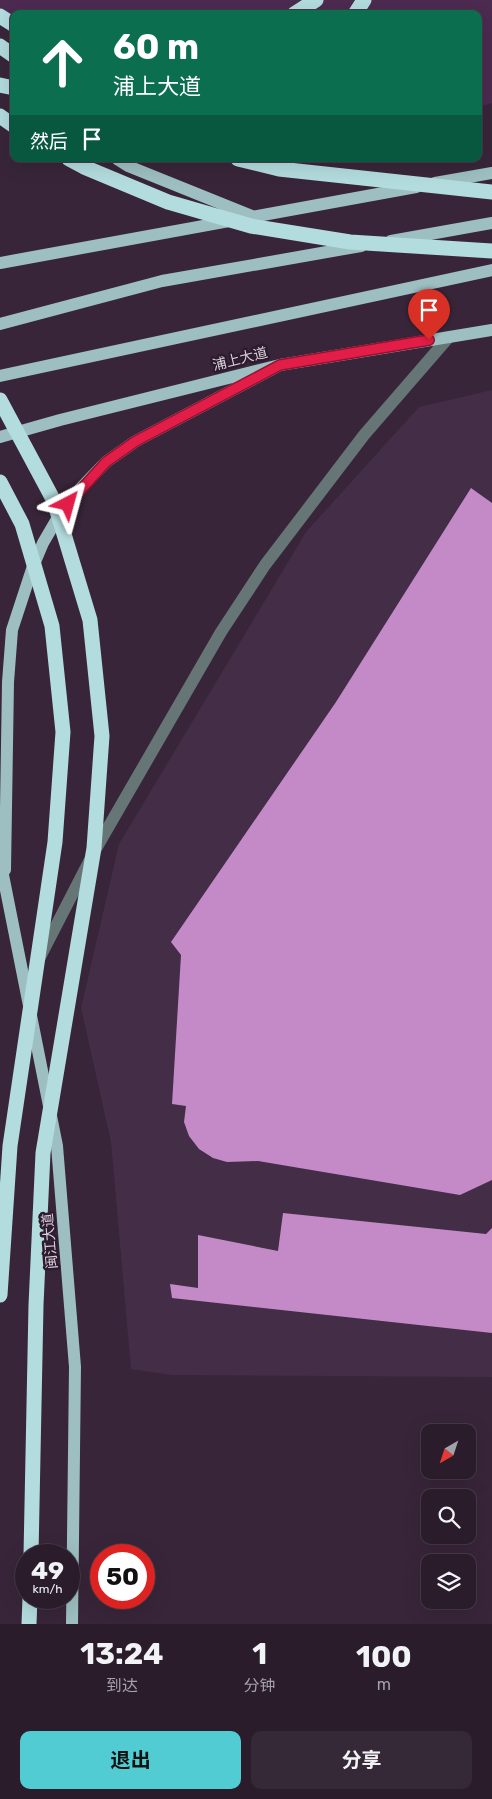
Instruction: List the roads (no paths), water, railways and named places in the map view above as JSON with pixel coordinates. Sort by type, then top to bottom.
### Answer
[{"type":"highway","points":[[300,10],[316,0]]},
{"type":"highway","points":[[75,162],[168,202],[251,226],[350,242],[492,251]]},
{"type":"highway","points":[[250,162],[279,169],[492,192]]},
{"type":"highway","points":[[0,400],[54,501],[90,620],[102,736],[94,848],[43,1153],[36,1305],[31,1544]]},
{"type":"highway","points":[[0,482],[22,524],[52,626],[63,732],[55,842],[10,1146],[0,1296]]},
{"type":"highway","points":[[29,1624],[30,1609]]},
{"type":"main road","points":[[122,162],[252,216]]},
{"type":"main road","points":[[0,263],[492,173]]},
{"type":"main road","points":[[0,324],[162,281],[492,223]]},
{"type":"main road","points":[[0,376],[492,270]]},
{"type":"main road","name":"浦上大道","points":[[0,437],[60,420],[280,365],[492,330]]},
{"type":"main road","points":[[5,888],[10,646],[20,602],[43,544],[57,519],[80,489],[106,462],[143,437],[280,365]]},
{"type":"main road","name":"闽江大道","points":[[0,860],[57,1146],[75,1367],[72,1624]]},
{"type":"lane","points":[[26,983],[94,852],[221,632],[265,565],[364,435],[448,338]]}]
